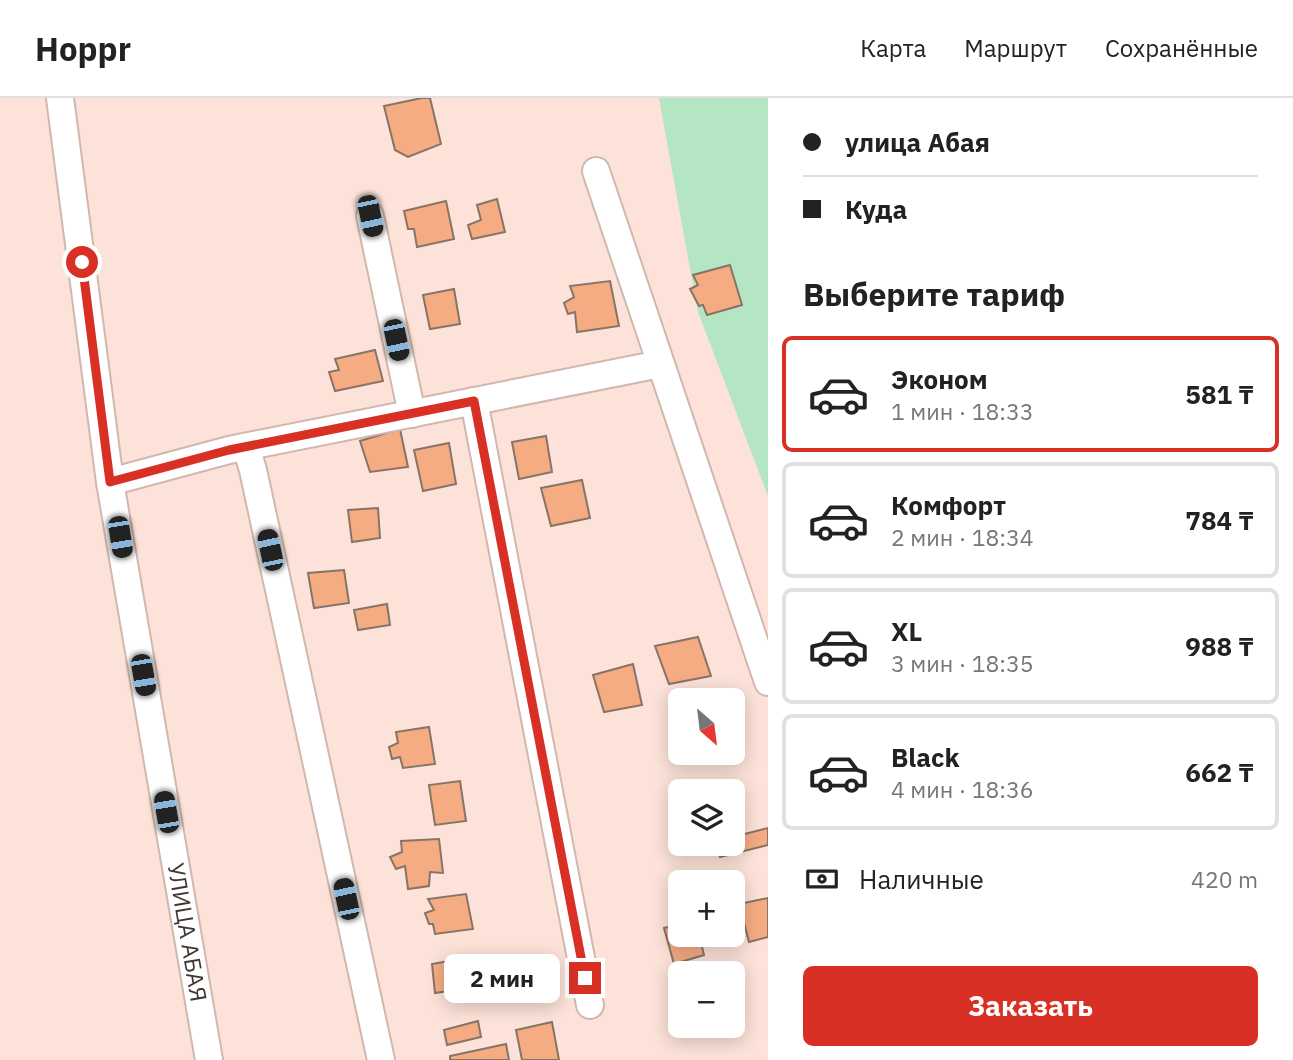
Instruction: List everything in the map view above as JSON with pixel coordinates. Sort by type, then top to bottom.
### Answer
[{"type":"street","name":"УЛИЦА АБАЯ","points":[[60,98],[110,482],[209,1060]]},
{"type":"street","points":[[596,171],[768,682]]},
{"type":"street","points":[[370,216],[411,414]]},
{"type":"street","points":[[110,482],[246,447],[660,364]]},
{"type":"street","points":[[474,401],[590,1005]]},
{"type":"street","points":[[246,447],[259,496],[381,1060]]},
{"type":"green space","points":[[659,98],[768,98],[768,496],[698,312]]},
{"type":"building","points":[[430,98],[441,144],[408,157],[395,150],[384,106]]},
{"type":"building","points":[[497,199],[505,232],[472,239],[468,225],[481,220],[477,205]]},
{"type":"building","points":[[446,201],[454,239],[417,247],[414,229],[408,229],[404,211]]},
{"type":"building","points":[[730,265],[742,305],[707,315],[703,305],[699,306],[690,289],[698,285],[693,275]]},
{"type":"building","points":[[610,281],[619,326],[577,332],[575,312],[568,314],[564,303],[574,297],[570,286]]},
{"type":"building","points":[[454,289],[460,324],[430,329],[423,295]]},
{"type":"building","points":[[375,350],[383,381],[335,391],[329,372],[339,370],[335,359]]},
{"type":"building","points":[[400,429],[408,467],[370,472],[360,441]]},
{"type":"building","points":[[546,436],[552,472],[519,479],[512,442]]},
{"type":"building","points":[[449,443],[456,484],[423,491],[414,450]]},
{"type":"building","points":[[582,480],[590,518],[551,526],[541,488]]},
{"type":"building","points":[[378,508],[380,538],[352,542],[348,510]]},
{"type":"building","points":[[344,570],[349,603],[314,608],[308,573]]},
{"type":"building","points":[[387,604],[390,625],[358,630],[354,610]]},
{"type":"building","points":[[698,637],[711,676],[669,684],[655,646]]},
{"type":"building","points":[[633,664],[642,705],[604,712],[593,675]]},
{"type":"building","points":[[429,727],[435,764],[403,768],[400,757],[392,759],[389,747],[398,743],[396,732]]},
{"type":"building","points":[[460,781],[466,821],[435,825],[429,785]]},
{"type":"building","points":[[768,828],[768,845],[745,851],[745,834]]},
{"type":"building","points":[[439,839],[443,873],[430,872],[429,886],[408,889],[405,866],[396,869],[390,857],[402,852],[401,841]]},
{"type":"building","points":[[466,894],[473,929],[435,934],[433,924],[429,924],[425,913],[434,910],[428,899]]},
{"type":"building","points":[[768,898],[768,937],[749,942],[745,927],[745,903]]},
{"type":"building","points":[[668,927],[668,942],[664,928]]},
{"type":"building","points":[[669,947],[702,947],[704,955],[673,961]]},
{"type":"building","points":[[460,959],[462,989],[435,993],[432,964]]},
{"type":"building","points":[[478,1021],[481,1037],[447,1045],[444,1030]]},
{"type":"building","points":[[552,1022],[559,1060],[522,1060],[516,1030]]},
{"type":"building","points":[[506,1044],[509,1060],[450,1060],[450,1056]]},
{"type":"route","points":[[82,262],[110,482],[229,450],[474,401],[585,978]]}]
